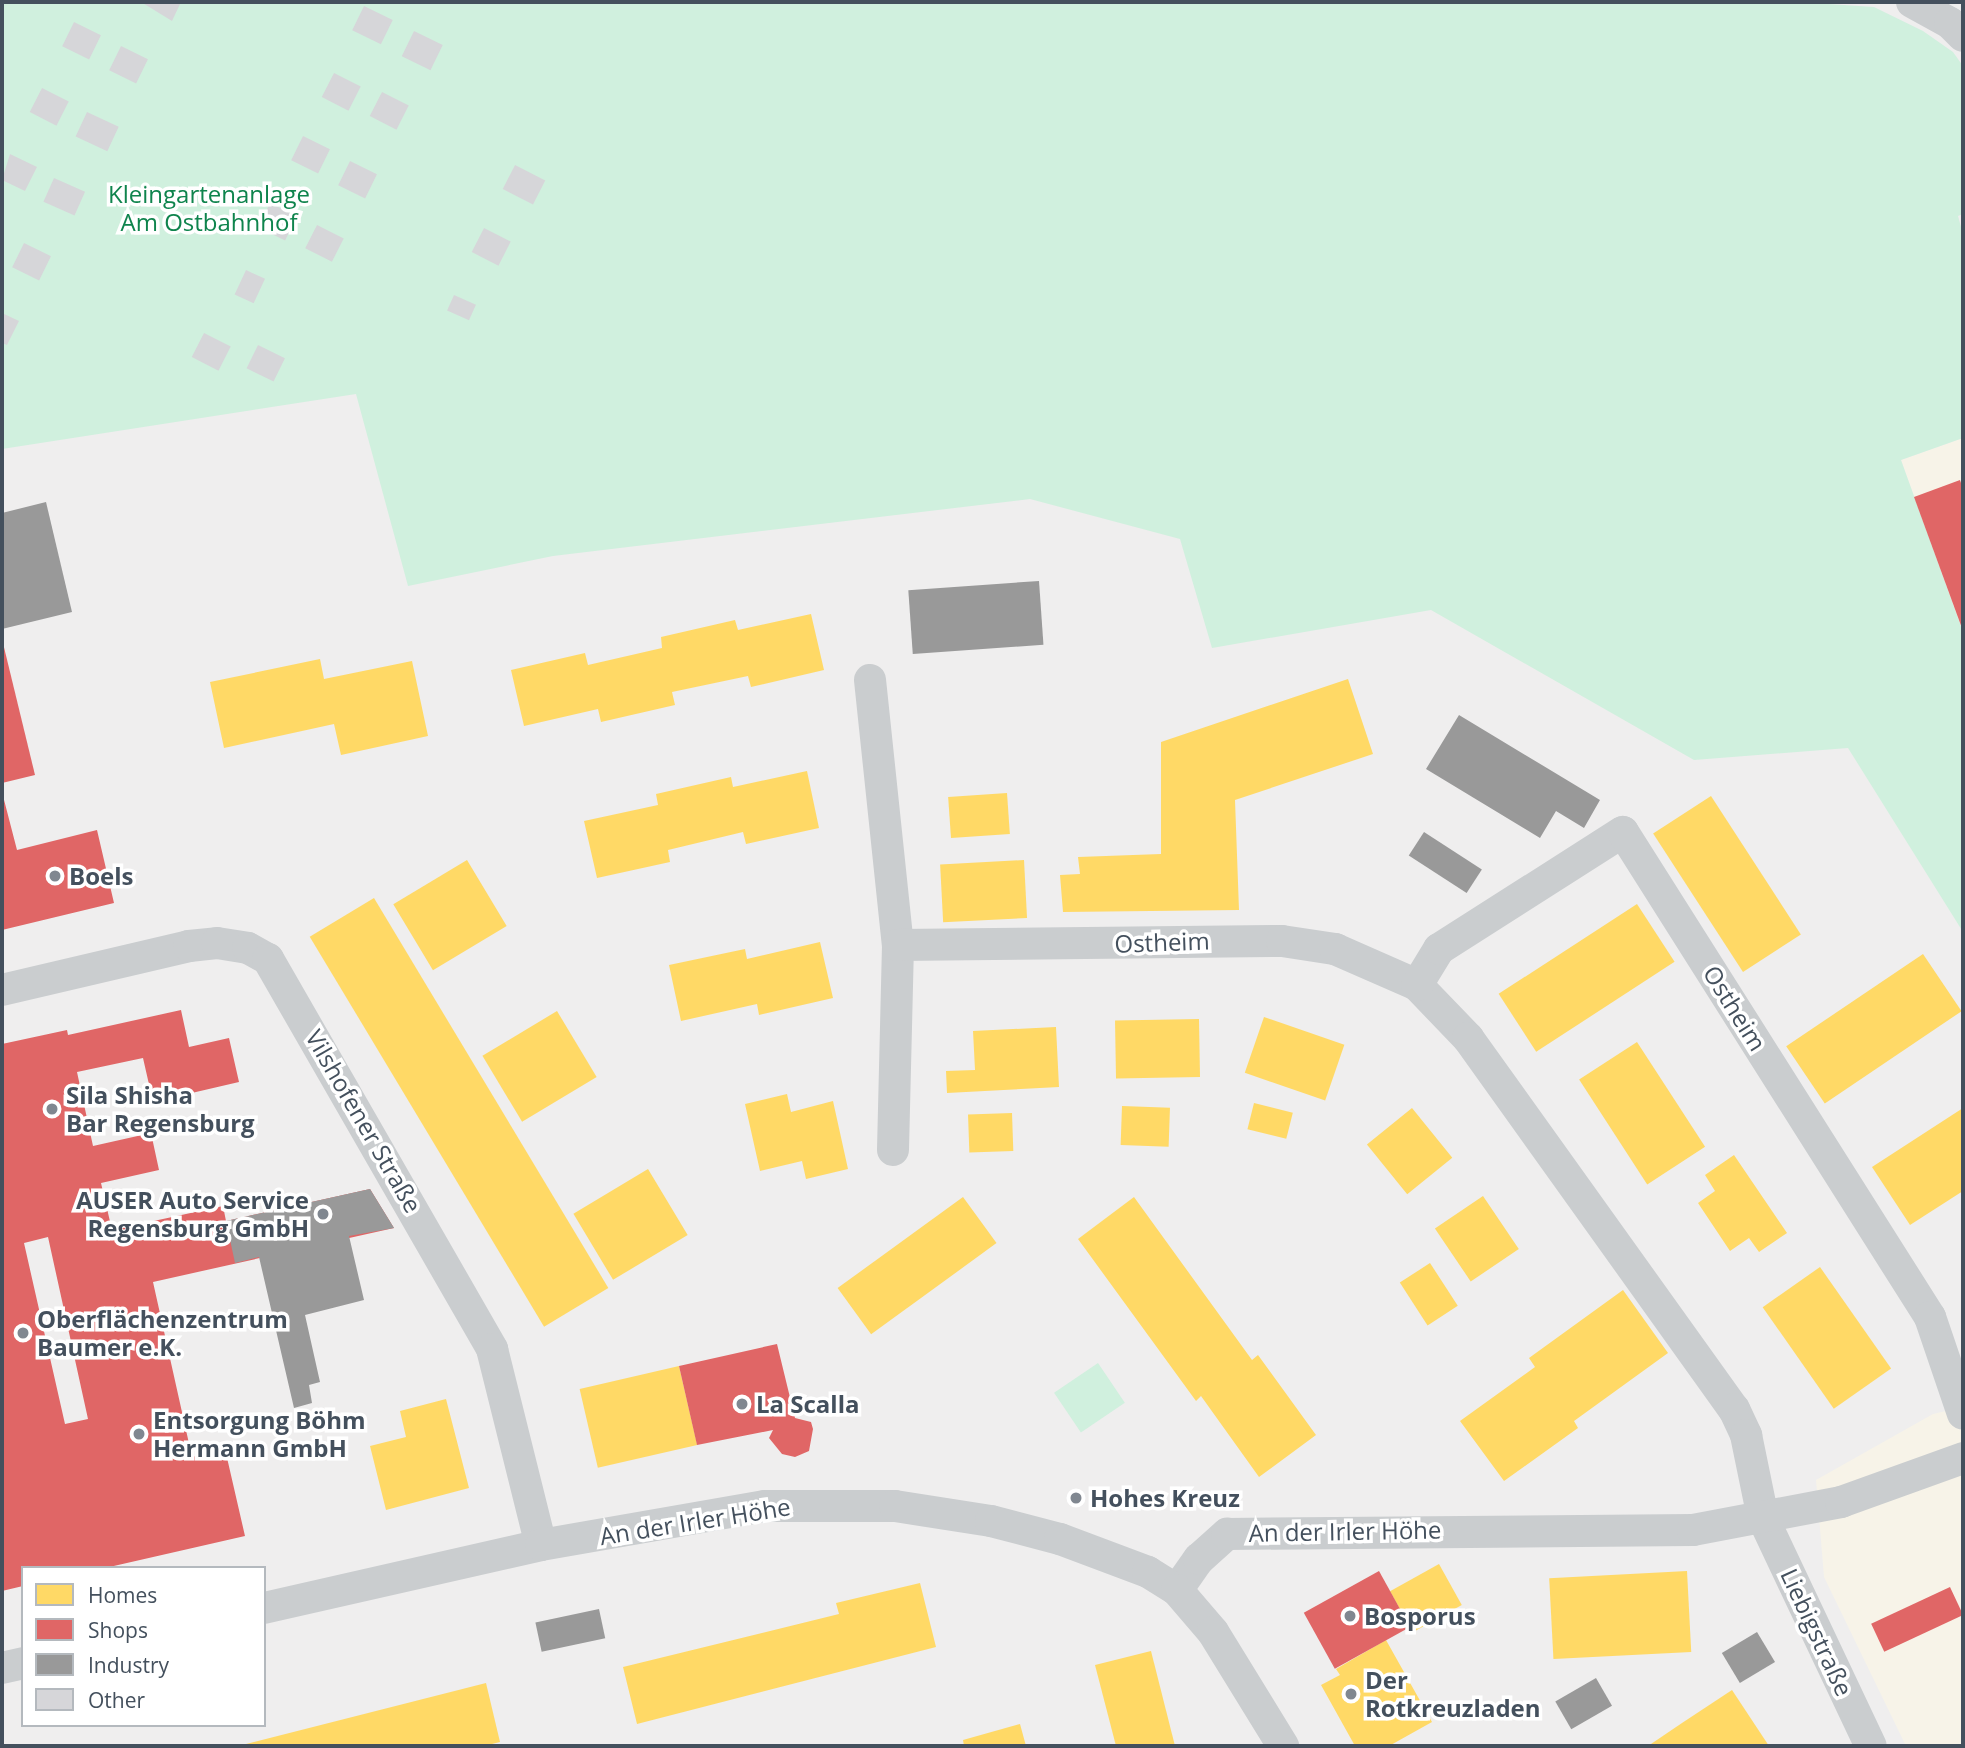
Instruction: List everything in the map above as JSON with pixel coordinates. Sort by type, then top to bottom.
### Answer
[{"type":"street","points":[[1912,2],[1950,23],[1963,36]]},
{"type":"street","points":[[870,680],[898,945],[893,1150]]},
{"type":"street","name":"Ostheim","points":[[1417,985],[1439,948],[1623,832],[1930,1317],[1963,1414]]},
{"type":"street","name":"Ostheim","points":[[898,945],[1282,941],[1335,949],[1417,985],[1468,1038],[1734,1409],[1746,1435],[1763,1518]]},
{"type":"street","name":"Vilshofener Straße","points":[[2,990],[189,946],[238,946],[268,959],[492,1349],[541,1545]]},
{"type":"street","name":"An der Irler Höhe","points":[[266,1608],[541,1545],[765,1506],[895,1506],[990,1521],[1060,1539],[1148,1572],[1177,1590],[1199,1559],[1227,1534],[1244,1531],[1693,1530],[1840,1502],[1963,1458]]},
{"type":"street","name":"Liebigstraße","points":[[1763,1518],[1871,1746]]},
{"type":"street","points":[[1177,1590],[1213,1632],[1283,1746]]},
{"type":"street","points":[[2,1668],[21,1663]]},
{"type":"shaded area","points":[[1963,438],[1963,632],[1901,460]]},
{"type":"shaded area","points":[[1963,1407],[1963,1746],[1906,1746],[1824,1577],[1816,1480],[1933,1414]]},
{"type":"green space","name":"Kleingartenanlage Am Ostbahnhof","points":[[2,2],[1798,2],[1874,7],[1923,31],[1953,52],[1963,66],[1963,214],[1958,216],[1963,234],[1963,438],[1901,460],[1963,632],[1963,932],[1848,748],[1694,760],[1431,610],[1212,648],[1180,539],[1030,499],[553,556],[408,586],[356,394],[2,449]]},
{"type":"green space","points":[[1098,1363],[1125,1403],[1081,1432],[1054,1393]]},
{"type":"building: Homes","points":[[811,614],[824,670],[751,687],[748,676],[672,692],[675,705],[601,722],[598,709],[524,726],[511,670],[585,653],[588,665],[662,648],[661,637],[735,620],[738,630]]},
{"type":"building: Homes","points":[[320,659],[324,679],[412,661],[428,736],[341,755],[334,724],[224,748],[210,682]]},
{"type":"building: Homes","points":[[1348,679],[1373,754],[1235,800],[1239,910],[1063,912],[1060,875],[1080,874],[1078,857],[1161,854],[1161,742]]},
{"type":"building: Homes","points":[[807,771],[819,828],[746,844],[743,832],[668,850],[670,862],[597,878],[584,821],[658,805],[656,794],[731,777],[733,787]]},
{"type":"building: Homes","points":[[1007,793],[1010,834],[951,838],[948,797]]},
{"type":"building: Homes","points":[[1711,796],[1801,934],[1743,972],[1653,834]]},
{"type":"building: Homes","points":[[467,860],[507,926],[433,970],[393,904]]},
{"type":"building: Homes","points":[[1024,860],[1027,918],[943,922],[940,864]]},
{"type":"building: Homes","points":[[374,898],[608,1288],[544,1327],[310,937]]},
{"type":"building: Homes","points":[[1637,904],[1675,962],[1536,1052],[1499,994]]},
{"type":"building: Homes","points":[[820,942],[833,998],[759,1015],[757,1004],[681,1021],[669,965],[745,949],[747,959]]},
{"type":"building: Homes","points":[[1923,954],[1962,1011],[1825,1103],[1786,1046]]},
{"type":"building: Homes","points":[[557,1011],[597,1077],[522,1122],[482,1056]]},
{"type":"building: Homes","points":[[1264,1017],[1344,1045],[1325,1100],[1245,1073]]},
{"type":"building: Homes","points":[[1199,1019],[1200,1077],[1116,1078],[1115,1020]]},
{"type":"building: Homes","points":[[1056,1027],[1059,1087],[947,1093],[946,1071],[975,1070],[973,1031]]},
{"type":"building: Homes","points":[[1637,1042],[1705,1147],[1647,1184],[1579,1080]]},
{"type":"building: Homes","points":[[787,1094],[791,1112],[833,1101],[848,1169],[806,1179],[802,1161],[760,1171],[745,1104]]},
{"type":"building: Homes","points":[[1254,1103],[1293,1113],[1286,1139],[1247,1129]]},
{"type":"building: Homes","points":[[1122,1106],[1170,1108],[1169,1147],[1121,1145]]},
{"type":"building: Homes","points":[[1412,1108],[1452,1158],[1407,1194],[1367,1145]]},
{"type":"building: Homes","points":[[1963,1108],[1963,1191],[1910,1225],[1872,1167]]},
{"type":"building: Homes","points":[[1012,1113],[1013,1151],[969,1153],[968,1115]]},
{"type":"building: Homes","points":[[1734,1155],[1787,1233],[1759,1252],[1749,1238],[1730,1251],[1698,1203],[1715,1191],[1705,1175]]},
{"type":"building: Homes","points":[[648,1169],[688,1235],[613,1280],[573,1214]]},
{"type":"building: Homes","points":[[1483,1196],[1519,1249],[1471,1281],[1435,1228]]},
{"type":"building: Homes","points":[[963,1197],[997,1243],[871,1334],[838,1288]]},
{"type":"building: Homes","points":[[1134,1197],[1252,1360],[1258,1355],[1316,1435],[1259,1477],[1201,1396],[1196,1401],[1078,1239]]},
{"type":"building: Homes","points":[[1430,1263],[1458,1306],[1428,1325],[1400,1283]]},
{"type":"building: Homes","points":[[1820,1267],[1891,1369],[1834,1409],[1763,1307]]},
{"type":"building: Homes","points":[[1623,1290],[1668,1353],[1574,1421],[1578,1428],[1504,1481],[1460,1421],[1535,1367],[1529,1358]]},
{"type":"building: Homes","points":[[679,1366],[697,1445],[598,1468],[580,1389]]},
{"type":"building: Homes","points":[[446,1399],[469,1488],[386,1510],[370,1446],[406,1437],[400,1411]]},
{"type":"building: Homes","points":[[1439,1564],[1462,1605],[1413,1632],[1390,1591]]},
{"type":"building: Homes","points":[[1687,1571],[1691,1652],[1553,1659],[1549,1578]]},
{"type":"building: Homes","points":[[920,1583],[936,1647],[637,1724],[623,1667],[839,1614],[836,1603]]},
{"type":"building: Homes","points":[[1386,1640],[1432,1722],[1389,1746],[1355,1746],[1321,1685],[1340,1675],[1336,1669]]},
{"type":"building: Homes","points":[[1151,1651],[1175,1746],[1116,1746],[1095,1665]]},
{"type":"building: Homes","points":[[486,1683],[500,1742],[484,1746],[238,1746]]},
{"type":"building: Homes","points":[[1732,1690],[1769,1746],[1648,1746],[1682,1723]]},
{"type":"building: Homes","points":[[1020,1724],[1026,1746],[964,1746],[963,1740]]},
{"type":"building: Shops","points":[[1960,480],[1963,489],[1963,631],[1914,497]]},
{"type":"building: Shops","points":[[2,639],[35,775],[2,783]]},
{"type":"building: Shops","name":"Boels","points":[[2,792],[17,850],[97,830],[114,903],[2,930]]},
{"type":"building: Shops","points":[[181,1010],[189,1047],[229,1038],[239,1082],[153,1102],[143,1058],[77,1072],[93,1146],[151,1133],[159,1170],[101,1183],[112,1230],[223,1206],[226,1221],[370,1189],[394,1228],[153,1282],[192,1457],[225,1449],[245,1536],[114,1566],[21,1566],[21,1586],[2,1591],[2,1044],[67,1030],[68,1035]],"holes":[[[48,1237],[88,1419],[65,1424],[24,1243]]]},
{"type":"building: Shops","points":[[777,1344],[795,1418],[811,1422],[813,1429],[809,1451],[795,1457],[782,1454],[769,1438],[773,1430],[697,1445],[679,1366]]},
{"type":"building: Shops","points":[[1379,1571],[1410,1627],[1335,1669],[1304,1613]]},
{"type":"building: Shops","points":[[1950,1587],[1963,1615],[1884,1652],[1871,1624]]},
{"type":"building: Industry","points":[[46,502],[72,612],[2,629],[2,513]]},
{"type":"building: Industry","points":[[1039,581],[1043,645],[913,654],[908,590]]},
{"type":"building: Industry","points":[[1459,715],[1600,800],[1584,828],[1556,811],[1540,838],[1426,769]]},
{"type":"building: Industry","points":[[1424,832],[1482,870],[1467,893],[1409,855]]},
{"type":"building: Industry","points":[[370,1189],[394,1228],[349,1236],[364,1300],[305,1315],[320,1382],[309,1385],[312,1403],[294,1408],[259,1257],[235,1263],[226,1221]]},
{"type":"building: Industry","points":[[599,1609],[605,1638],[542,1652],[535,1623]]},
{"type":"building: Industry","points":[[1757,1632],[1775,1662],[1740,1683],[1722,1653]]},
{"type":"building: Industry","points":[[1596,1678],[1612,1706],[1571,1729],[1555,1702]]},
{"type":"building: Other","points":[[141,2],[181,2],[172,21]]},
{"type":"building: Other","points":[[364,6],[393,20],[381,44],[352,30]]},
{"type":"building: Other","points":[[74,22],[101,35],[89,59],[62,46]]},
{"type":"building: Other","points":[[414,31],[443,45],[430,70],[402,56]]},
{"type":"building: Other","points":[[121,46],[148,59],[136,83],[109,70]]},
{"type":"building: Other","points":[[334,73],[361,87],[348,111],[322,97]]},
{"type":"building: Other","points":[[42,88],[69,102],[56,126],[30,112]]},
{"type":"building: Other","points":[[382,92],[409,106],[396,130],[370,116]]},
{"type":"building: Other","points":[[87,112],[119,127],[107,151],[76,136]]},
{"type":"building: Other","points":[[303,136],[330,149],[318,173],[291,160]]},
{"type":"building: Other","points":[[10,154],[37,167],[25,191],[2,180]]},
{"type":"building: Other","points":[[350,161],[377,174],[365,198],[338,185]]},
{"type":"building: Other","points":[[515,165],[545,180],[533,204],[503,189]]},
{"type":"building: Other","points":[[54,178],[85,192],[74,216],[43,202]]},
{"type":"building: Other","points":[[270,203],[297,216],[285,240],[258,227]]},
{"type":"building: Other","points":[[317,225],[344,239],[332,262],[305,248]]},
{"type":"building: Other","points":[[484,228],[511,242],[498,266],[472,252]]},
{"type":"building: Other","points":[[24,243],[51,256],[39,280],[12,267]]},
{"type":"building: Other","points":[[246,270],[265,279],[254,303],[235,294]]},
{"type":"building: Other","points":[[454,295],[476,305],[469,320],[447,311]]},
{"type":"building: Other","points":[[2,313],[19,321],[7,345],[2,343]]},
{"type":"building: Other","points":[[204,333],[231,347],[218,371],[192,357]]},
{"type":"building: Other","points":[[258,345],[285,358],[274,382],[247,368]]},
{"type":"place","name":"Boels","points":[[55,876]]},
{"type":"place","name":"Sila Shisha Bar Regensburg","points":[[52,1109]]},
{"type":"place","name":"AUSER Auto Service Regensburg GmbH","points":[[323,1214]]},
{"type":"place","name":"Oberflächenzentrum Baumer e.K.","points":[[23,1333]]},
{"type":"place","name":"La Scalla","points":[[742,1404]]},
{"type":"place","name":"Entsorgung Böhm Hermann GmbH","points":[[139,1434]]},
{"type":"place","name":"Hohes Kreuz","points":[[1076,1498]]},
{"type":"place","name":"Bosporus","points":[[1350,1616]]},
{"type":"place","name":"Der Rotkreuzladen","points":[[1351,1694]]}]
